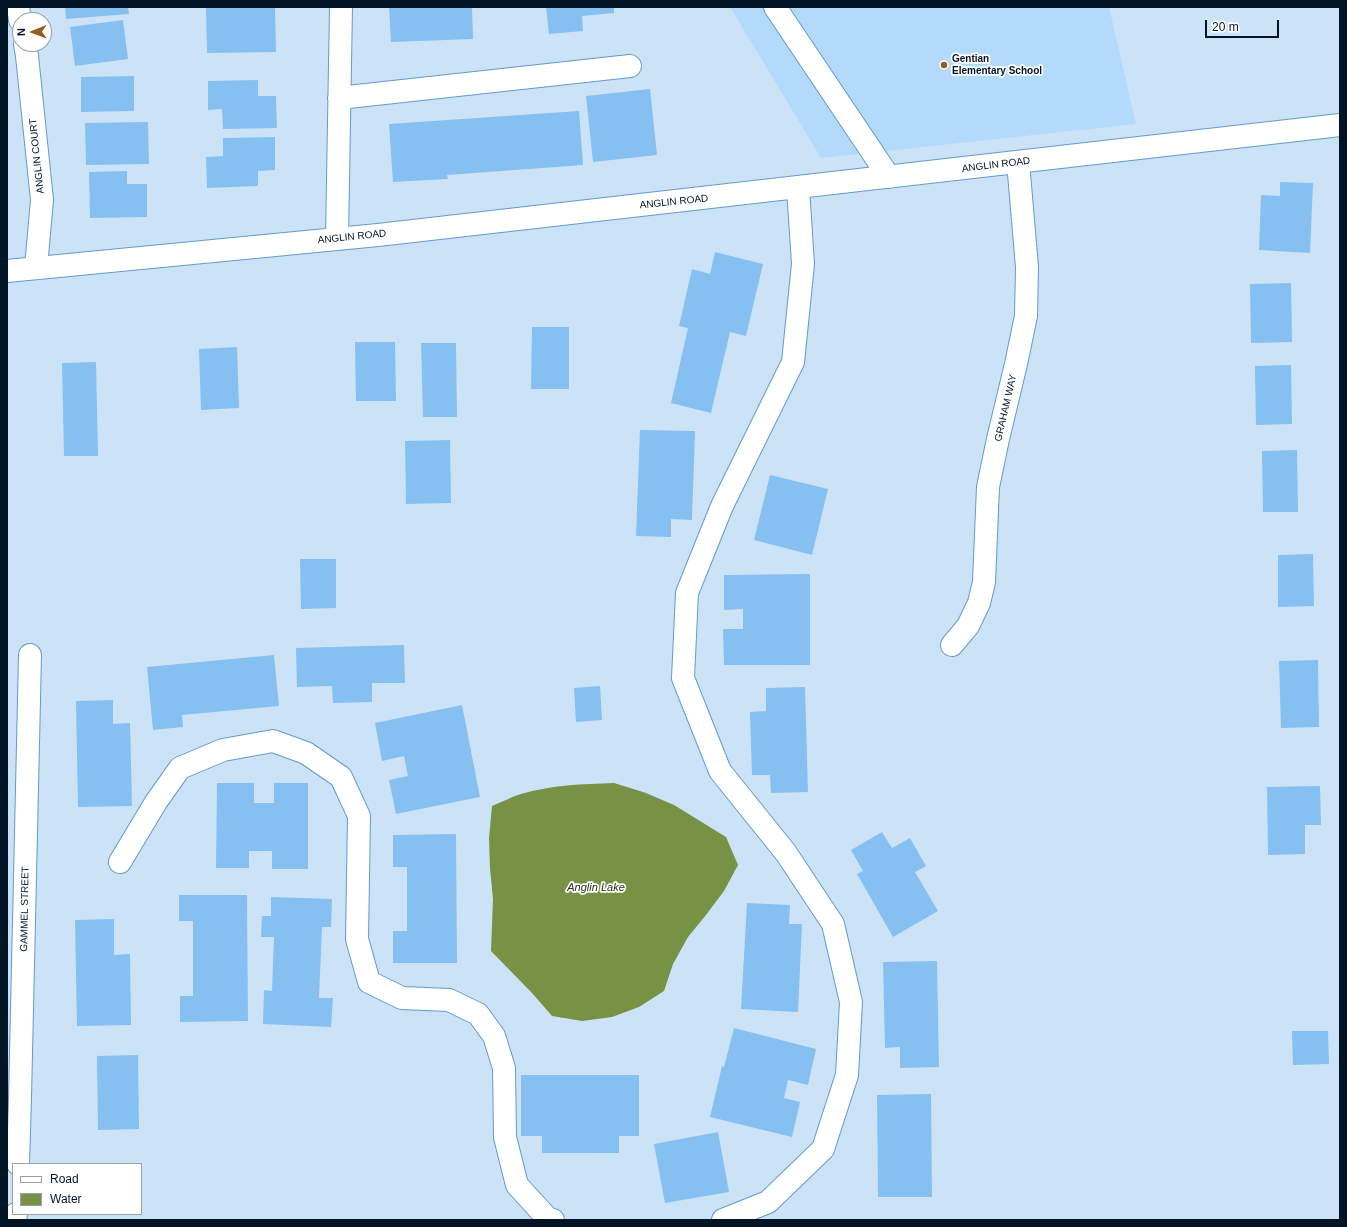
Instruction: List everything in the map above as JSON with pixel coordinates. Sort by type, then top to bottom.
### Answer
[{"type":"street","points":[[337,238],[341,7]]},
{"type":"street","points":[[775,7],[889,177]]},
{"type":"street","name":"ANGLIN COURT","points":[[26,52],[42,200],[36,268]]},
{"type":"street","points":[[339,98],[630,66]]},
{"type":"street","name":"ANGLIN ROAD","points":[[7,271],[337,238],[798,188],[1340,125]]},
{"type":"street","name":"GRAHAM WAY","points":[[952,645],[968,626],[979,603],[984,582],[988,488],[1026,316],[1027,267],[1018,162]]},
{"type":"street","points":[[723,1220],[768,1202],[823,1149],[847,1075],[852,1002],[833,924],[786,853],[720,771],[683,678],[687,593],[722,506],[793,362],[803,264],[798,188]]},
{"type":"street","name":"GAMMEL STREET","points":[[18,1163],[30,655]]},
{"type":"street","points":[[120,862],[156,802],[180,768],[224,750],[273,741],[306,753],[341,777],[359,816],[357,939],[369,982],[402,998],[449,1000],[478,1014],[494,1036],[504,1068],[504,1137],[517,1185],[548,1219],[553,1220]]},
{"type":"shaded area","name":"Gentian Elementary School","points":[[730,7],[1109,7],[1136,124],[821,158]]},
{"type":"water","name":"Anglin Lake","points":[[614,783],[646,793],[674,805],[726,837],[738,865],[724,891],[688,937],[673,964],[664,991],[639,1007],[612,1017],[582,1021],[552,1016],[491,951],[493,899],[489,838],[492,806],[517,795],[532,791],[555,787]]},
{"type":"building","points":[[65,7],[128,7],[129,14],[66,19]]},
{"type":"building","points":[[206,7],[275,7],[276,52],[207,53]]},
{"type":"building","points":[[389,7],[472,7],[473,39],[391,42]]},
{"type":"building","points":[[546,7],[614,7],[614,13],[582,16],[583,31],[549,34]]},
{"type":"building","points":[[123,20],[128,59],[75,66],[70,27]]},
{"type":"building","points":[[134,76],[134,111],[81,112],[81,77]]},
{"type":"building","points":[[258,80],[258,96],[276,96],[277,128],[223,129],[222,109],[208,110],[208,81]]},
{"type":"building","points":[[650,89],[657,155],[593,162],[586,96]]},
{"type":"building","points":[[579,111],[583,165],[447,175],[448,179],[393,182],[389,124]]},
{"type":"building","points":[[148,122],[149,164],[86,165],[85,123]]},
{"type":"building","points":[[275,137],[275,170],[258,171],[258,186],[207,188],[206,157],[223,156],[223,138]]},
{"type":"building","points":[[127,171],[127,184],[147,184],[147,217],[90,218],[89,172]]},
{"type":"building","points":[[1280,182],[1313,183],[1310,253],[1259,250],[1261,195],[1280,196]]},
{"type":"building","points":[[715,252],[763,264],[746,336],[730,332],[711,413],[671,403],[688,328],[679,326],[692,269],[710,274]]},
{"type":"building","points":[[1291,283],[1292,342],[1251,343],[1250,284]]},
{"type":"building","points":[[532,327],[569,327],[569,389],[531,389]]},
{"type":"building","points":[[355,342],[395,342],[396,401],[356,401]]},
{"type":"building","points":[[421,343],[456,343],[457,417],[423,417]]},
{"type":"building","points":[[237,347],[239,408],[201,410],[199,349]]},
{"type":"building","points":[[96,362],[98,456],[64,456],[62,363]]},
{"type":"building","points":[[1291,365],[1292,424],[1256,425],[1255,366]]},
{"type":"building","points":[[640,430],[695,431],[692,520],[671,519],[671,537],[636,536]]},
{"type":"building","points":[[450,440],[451,503],[406,504],[405,441]]},
{"type":"building","points":[[1297,450],[1298,512],[1263,512],[1262,451]]},
{"type":"building","points":[[770,475],[828,489],[812,555],[754,540]]},
{"type":"building","points":[[1313,554],[1314,606],[1278,607],[1278,555]]},
{"type":"building","points":[[300,559],[336,559],[336,608],[301,609]]},
{"type":"building","points":[[810,574],[810,665],[724,665],[723,629],[743,629],[743,609],[724,610],[724,575]]},
{"type":"building","points":[[404,645],[405,683],[372,683],[372,702],[333,703],[332,686],[297,687],[296,648]]},
{"type":"building","points":[[274,655],[279,706],[182,715],[183,727],[153,730],[147,667]]},
{"type":"building","points":[[1318,660],[1319,727],[1281,728],[1279,661]]},
{"type":"building","points":[[600,686],[602,720],[576,722],[574,688]]},
{"type":"building","points":[[805,687],[808,792],[771,793],[770,775],[752,775],[750,712],[766,711],[766,688]]},
{"type":"building","points":[[113,700],[113,724],[130,723],[132,806],[78,807],[76,701]]},
{"type":"building","points":[[462,705],[480,797],[396,814],[389,780],[408,776],[404,756],[382,761],[375,723]]},
{"type":"building","points":[[217,783],[254,783],[254,803],[274,803],[274,783],[308,783],[308,869],[272,869],[272,851],[249,851],[249,868],[216,868]]},
{"type":"building","points":[[1320,786],[1321,825],[1305,825],[1305,854],[1268,855],[1267,787]]},
{"type":"building","points":[[882,832],[892,848],[910,838],[926,866],[915,872],[938,911],[893,937],[857,874],[863,871],[851,850]]},
{"type":"building","points":[[456,834],[457,963],[393,963],[393,931],[407,931],[407,867],[393,867],[393,835]]},
{"type":"building","points":[[179,895],[247,895],[248,1021],[180,1022],[180,996],[193,996],[193,921],[179,921]]},
{"type":"building","points":[[271,897],[332,899],[331,927],[322,927],[319,998],[333,998],[331,1027],[263,1024],[264,990],[272,991],[274,937],[261,937],[262,916],[271,916]]},
{"type":"building","points":[[747,903],[790,905],[789,924],[802,924],[798,1012],[741,1009]]},
{"type":"building","points":[[114,919],[114,955],[130,954],[131,1025],[77,1026],[75,920]]},
{"type":"building","points":[[937,961],[939,1067],[900,1068],[900,1047],[885,1048],[883,962]]},
{"type":"building","points":[[734,1028],[816,1049],[808,1085],[788,1080],[784,1098],[800,1102],[792,1137],[710,1117],[722,1066],[724,1067]]},
{"type":"building","points":[[1292,1031],[1328,1031],[1329,1064],[1293,1065]]},
{"type":"building","points":[[138,1055],[139,1129],[98,1130],[97,1056]]},
{"type":"building","points":[[521,1075],[639,1075],[639,1136],[619,1136],[619,1153],[542,1153],[542,1136],[521,1136]]},
{"type":"building","points":[[931,1094],[932,1197],[878,1197],[877,1095]]},
{"type":"building","points":[[718,1132],[729,1192],[665,1203],[654,1144]]},
{"type":"place","name":"Gentian Elementary School","points":[[944,65]]}]
